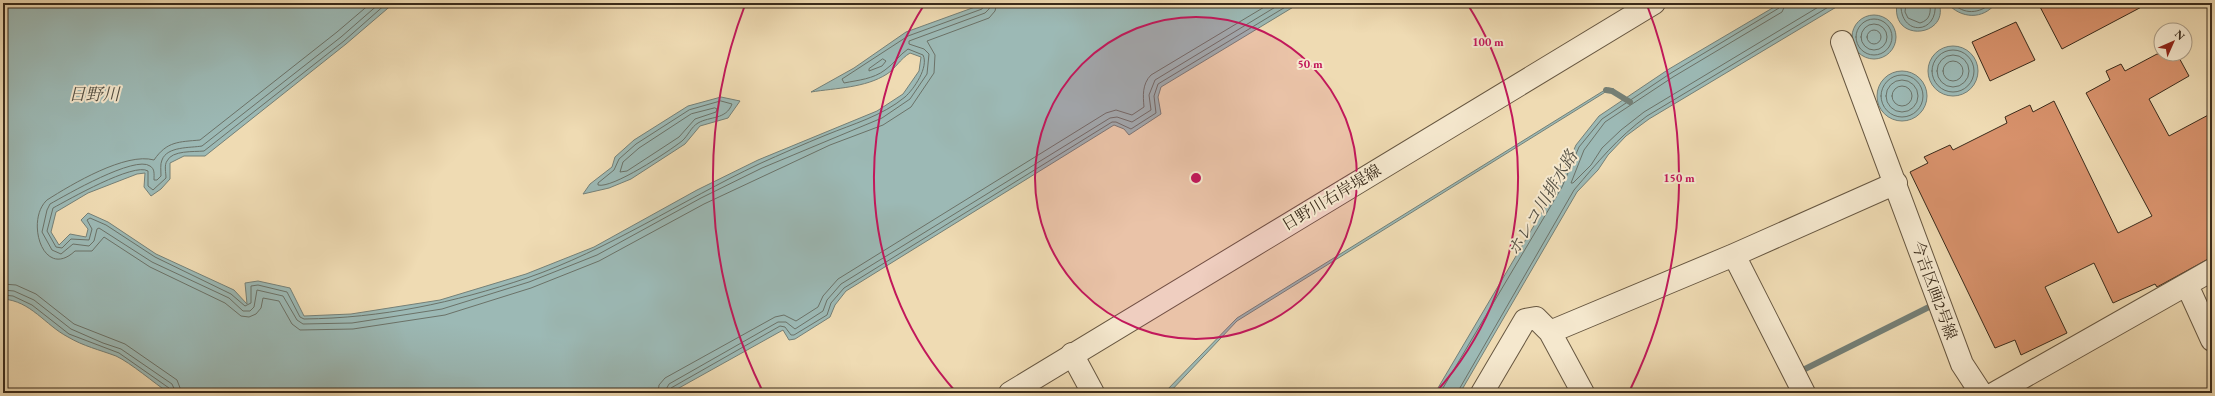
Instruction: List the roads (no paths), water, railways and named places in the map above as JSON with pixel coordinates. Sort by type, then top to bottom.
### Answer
[{"type":"street","name":"日野川右岸堤線","points":[[1010,393],[1072,354],[1654,3]]},
{"type":"street","name":"今吉区画2号線","points":[[1842,42],[1896,183],[1962,364],[1981,393]]},
{"type":"street","points":[[1550,332],[1734,255],[1896,183]]},
{"type":"street","points":[[1734,255],[1804,393]]},
{"type":"street","points":[[1995,393],[2212,270]]},
{"type":"street","points":[[2187,285],[2212,340]]},
{"type":"street","points":[[1482,393],[1525,320],[1536,318],[1550,332],[1583,393]]},
{"type":"street","points":[[1072,354],[1093,393]]},
{"type":"water","name":"日野川","points":[[3,3],[394,3],[346,44],[205,156],[184,156],[170,163],[170,179],[161,189],[151,196],[144,187],[145,173],[137,174],[88,193],[56,212],[51,232],[59,245],[70,234],[86,237],[88,229],[81,220],[88,213],[108,222],[156,254],[234,290],[247,304],[245,283],[258,281],[290,288],[304,316],[351,314],[440,300],[526,274],[594,247],[697,190],[758,160],[877,111],[903,94],[919,71],[921,57],[910,53],[887,74],[878,79],[860,85],[811,92],[854,68],[906,32],[986,3],[1300,3],[1161,87],[1158,97],[1161,114],[1129,135],[1124,129],[1114,125],[846,291],[835,305],[830,317],[795,339],[789,340],[783,330],[670,393],[169,393],[122,359],[74,340],[60,332],[22,304],[3,299]]},
{"type":"water","points":[[1781,3],[1843,3],[1649,119],[1626,136],[1608,155],[1598,170],[1577,192],[1460,393],[1435,393],[1558,185],[1576,145],[1599,116],[1669,69]]},
{"type":"water","points":[[1897,3],[1939,3],[1940,14],[1936,23],[1929,29],[1920,31],[1910,30],[1902,25],[1897,16]]},
{"type":"water","points":[[1947,3],[1996,3],[1991,9],[1978,15],[1965,15]]},
{"type":"water","points":[[1874,15],[1886,19],[1892,25],[1896,37],[1892,49],[1886,55],[1874,59],[1862,55],[1856,49],[1852,37],[1856,25],[1862,19]]},
{"type":"water","points":[[1953,46],[1963,48],[1971,53],[1976,61],[1978,71],[1976,81],[1971,89],[1963,94],[1953,96],[1943,94],[1935,89],[1930,81],[1928,71],[1930,61],[1935,53],[1943,48]]},
{"type":"water","points":[[1902,71],[1912,73],[1920,78],[1925,86],[1927,96],[1925,106],[1920,114],[1912,119],[1902,121],[1892,119],[1884,114],[1879,106],[1877,96],[1879,86],[1884,78],[1892,73]]},
{"type":"water","points":[[1608,88],[1614,89],[1612,93],[1607,91],[1237,321],[1169,393],[1164,393],[1237,318]]},
{"type":"water","points":[[721,97],[740,101],[728,118],[700,126],[685,144],[631,179],[609,188],[583,194],[590,184],[612,167],[615,157],[634,140],[688,106]]},
{"type":"waterway","points":[[1606,90],[1612,91],[1630,102]]},
{"type":"waterway","points":[[1805,369],[1931,306]]},
{"type":"water label","name":"ホレコ川排水路","points":[[1542,203]]}]
